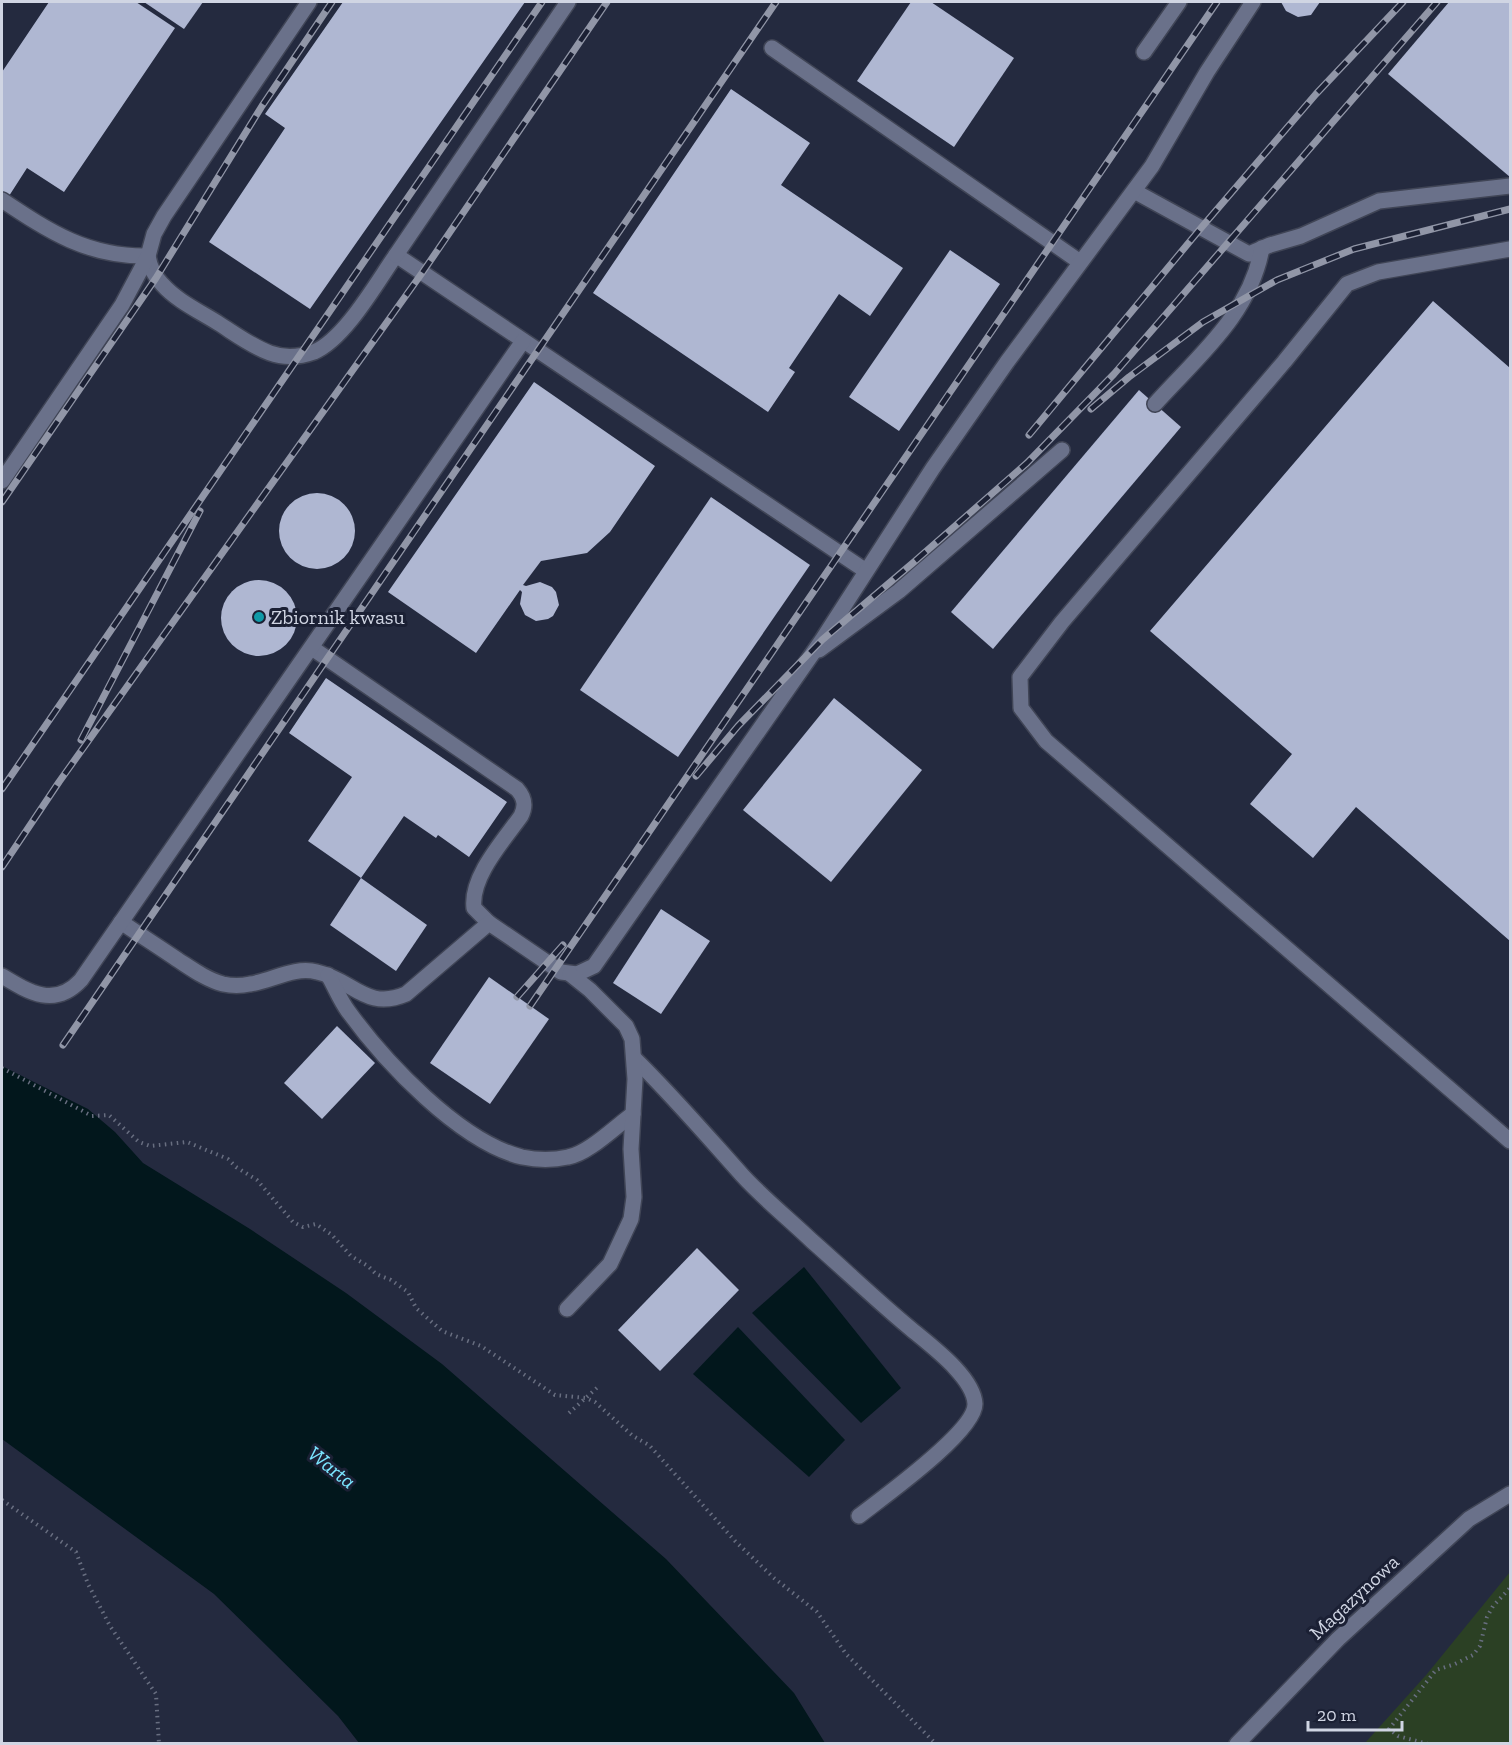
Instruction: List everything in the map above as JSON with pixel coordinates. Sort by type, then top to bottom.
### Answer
[{"type":"lane","points":[[2,481],[122,305],[148,256],[154,234],[164,216],[309,2]]},
{"type":"lane","points":[[148,256],[156,278],[171,294],[255,346],[285,357],[314,352],[329,344],[341,332],[396,255],[568,2]]},
{"type":"lane","points":[[1144,52],[1179,2]]},
{"type":"lane","points":[[570,974],[585,972],[600,960],[810,657],[939,458],[1152,166],[1207,72],[1253,2]]},
{"type":"lane","points":[[772,48],[1080,262]]},
{"type":"lane","points":[[1134,191],[1249,254],[1301,236],[1380,201],[1468,189],[1510,186]]},
{"type":"lane","points":[[2,200],[71,243],[112,255],[148,256]]},
{"type":"lane","points":[[1155,404],[1222,333],[1245,298],[1258,270],[1262,248]]},
{"type":"lane","points":[[1510,249],[1378,272],[1347,284],[1284,362],[1062,622],[1020,677],[1021,708],[1046,741],[1510,1141]]},
{"type":"lane","points":[[396,255],[866,571]]},
{"type":"lane","points":[[2,976],[29,992],[54,996],[71,990],[81,980],[523,341]]},
{"type":"lane","points":[[810,657],[899,591],[1062,450]]},
{"type":"lane","points":[[312,648],[518,789],[522,795],[524,809],[482,873],[474,891],[474,908],[489,923],[555,969],[570,974],[590,990],[626,1026],[632,1039],[635,1079],[630,1149],[634,1197],[630,1219],[610,1264],[567,1309]]},
{"type":"lane","points":[[121,922],[193,970],[223,984],[238,986],[254,984],[300,970],[315,971],[328,975],[374,999],[384,1001],[406,994],[489,923]]},
{"type":"lane","points":[[328,975],[347,1010],[403,1076],[449,1116],[499,1148],[532,1158],[571,1157],[585,1150],[633,1114]]},
{"type":"lane","points":[[634,1058],[771,1204],[934,1348],[958,1372],[969,1387],[975,1404],[968,1422],[921,1468],[859,1516]]},
{"type":"lane","name":"Magazynowa","points":[[1237,1743],[1338,1639],[1469,1519],[1510,1494]]},
{"type":"path","points":[[2,1068],[92,1116],[109,1115],[139,1142],[150,1146],[187,1142],[228,1159],[256,1180],[293,1222],[303,1227],[316,1224],[332,1235],[351,1256],[368,1266],[376,1274],[391,1280],[408,1292],[416,1308],[442,1331],[481,1346],[555,1395],[586,1398],[595,1402],[633,1436],[649,1445],[735,1541],[774,1578],[817,1612],[846,1654],[936,1743]]},
{"type":"path","points":[[569,1413],[600,1385]]},
{"type":"path","points":[[2,1500],[76,1552],[88,1584],[110,1626],[156,1694],[159,1743]]},
{"type":"path","points":[[1428,1743],[1398,1736],[1389,1729],[1436,1670],[1473,1655],[1480,1646],[1487,1617],[1493,1605],[1510,1588]]},
{"type":"green space","points":[[1510,1572],[1510,1743],[1365,1743],[1427,1674]]},
{"type":"water","name":"Warta","points":[[2,1066],[88,1109],[115,1132],[143,1163],[250,1229],[346,1293],[442,1364],[666,1559],[794,1693],[825,1743],[359,1743],[338,1716],[214,1594],[2,1439]]},
{"type":"water","points":[[804,1267],[901,1388],[861,1423],[752,1313]]},
{"type":"water","points":[[738,1327],[845,1440],[809,1477],[693,1374]]},
{"type":"building","points":[[49,2],[136,2],[175,28],[64,192],[27,168],[9,196],[2,191],[2,72]]},
{"type":"building","points":[[144,2],[203,2],[184,29]]},
{"type":"building","points":[[343,2],[525,2],[310,309],[209,242],[285,128],[265,114]]},
{"type":"building","points":[[911,2],[931,2],[1014,58],[954,147],[857,81]]},
{"type":"building","points":[[1281,2],[1320,2],[1311,15],[1298,17],[1286,11]]},
{"type":"building","points":[[1449,2],[1510,2],[1510,177],[1388,74]]},
{"type":"building","points":[[731,89],[810,143],[781,185],[903,268],[870,316],[839,294],[789,368],[795,372],[768,412],[593,293]]},
{"type":"building","points":[[950,250],[1000,284],[899,431],[849,397]]},
{"type":"building","points":[[1433,301],[1510,368],[1510,941],[1356,807],[1313,858],[1250,804],[1292,754],[1150,631]]},
{"type":"building","points":[[534,382],[655,466],[610,532],[587,553],[541,561],[523,585],[540,582],[552,587],[556,592],[559,605],[553,616],[536,621],[525,615],[520,604],[522,592],[520,590],[476,653],[388,592]]},
{"type":"building","points":[[1139,390],[1181,427],[993,649],[951,612]]},
{"type":"building","name":"Zbiornik kwasu","points":[[317,493],[331,496],[344,504],[352,517],[355,531],[352,545],[344,558],[331,566],[317,569],[303,566],[290,558],[282,545],[279,531],[282,517],[290,504],[303,496]]},
{"type":"building","points":[[711,497],[810,565],[678,757],[580,690]]},
{"type":"building","name":"Zbiornik kwasu","points":[[259,580],[273,583],[286,591],[294,604],[297,618],[294,632],[286,645],[273,653],[259,656],[245,653],[232,645],[224,632],[221,618],[224,604],[232,591],[245,583]]},
{"type":"building","points":[[326,678],[507,802],[469,857],[438,835],[436,838],[404,816],[361,878],[308,841],[352,777],[289,733]]},
{"type":"building","points":[[834,698],[922,770],[831,882],[743,810]]},
{"type":"building","points":[[361,878],[427,925],[396,971],[330,925]]},
{"type":"building","points":[[661,909],[710,941],[661,1014],[613,983]]},
{"type":"building","points":[[489,977],[549,1019],[490,1104],[430,1063]]},
{"type":"building","points":[[337,1026],[375,1063],[322,1119],[284,1083]]},
{"type":"building","points":[[697,1248],[739,1290],[660,1371],[618,1330]]},
{"type":"railway","points":[[2,502],[156,278],[262,106],[332,2]]},
{"type":"railway","points":[[2,789],[542,2]]},
{"type":"railway","points":[[2,867],[59,782],[422,273],[607,2]]},
{"type":"railway","points":[[63,1045],[776,2]]},
{"type":"railway","points":[[530,1006],[1217,2]]},
{"type":"railway","points":[[1029,435],[1316,94],[1403,2]]},
{"type":"railway","points":[[696,776],[738,726],[822,640],[1027,463],[1114,374],[1437,2]]},
{"type":"railway","points":[[1091,409],[1129,377],[1203,322],[1277,280],[1354,249],[1510,209]]},
{"type":"railway","points":[[81,740],[200,511]]},
{"type":"railway","points":[[517,997],[563,945]]},
{"type":"place","name":"Zbiornik kwasu","points":[[259,617]]}]
